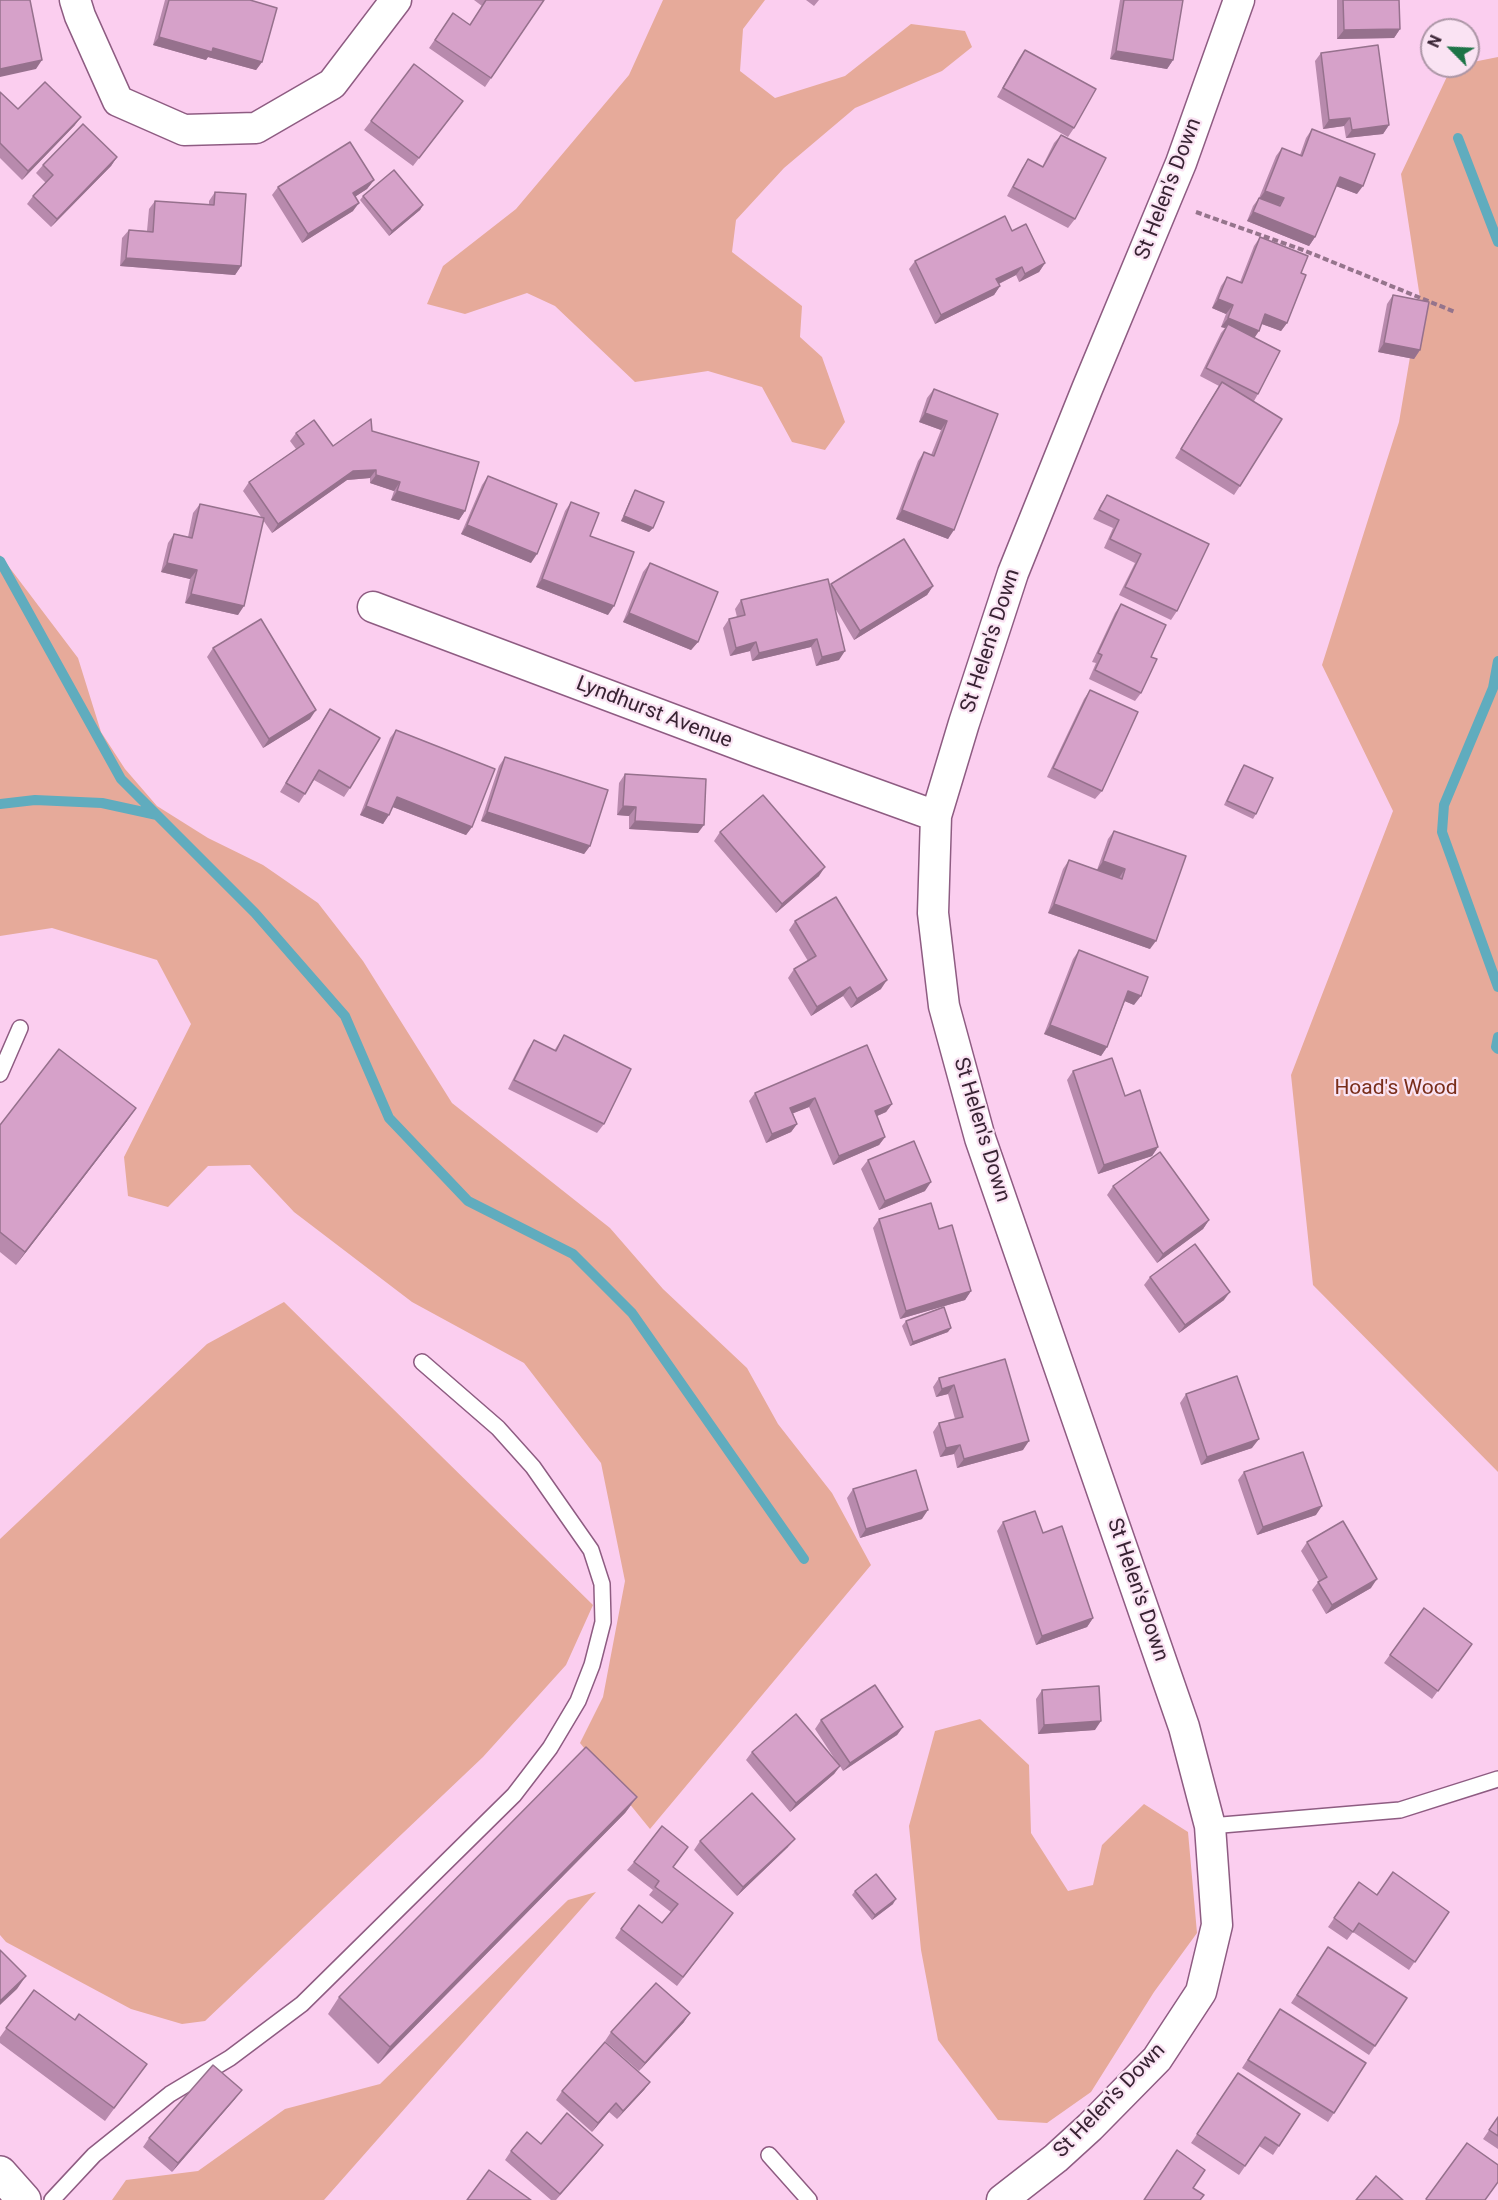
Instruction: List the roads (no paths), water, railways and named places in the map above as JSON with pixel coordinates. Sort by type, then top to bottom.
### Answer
[{"type":"street","points":[[75,0],[118,101],[184,130],[256,128],[332,84],[396,0]]},
{"type":"street","name":"St Helen's Down","points":[[1002,2200],[1056,2158],[1157,2059],[1201,1992],[1217,1925],[1210,1826],[1184,1727],[980,1138],[944,1006],[933,913],[936,816],[1013,573],[1181,163],[1239,0]]},
{"type":"street","name":"Lyndhurst Avenue","points":[[373,607],[936,816]]},
{"type":"street","points":[[0,2173],[24,2200]]},
{"type":"lane","points":[[0,1074],[20,1028]]},
{"type":"lane","points":[[52,2200],[94,2155],[170,2094],[230,2058],[302,2004],[514,1795],[550,1748],[578,1701],[592,1665],[603,1622],[602,1584],[591,1550],[533,1467],[505,1435],[422,1362]]},
{"type":"lane","points":[[1210,1826],[1400,1810],[1498,1779]]},
{"type":"lane","points":[[769,2155],[809,2200]]},
{"type":"waterway","points":[[1458,138],[1498,242]]},
{"type":"waterway","points":[[0,561],[121,779],[255,913],[345,1016],[389,1118],[468,1201],[573,1254],[632,1313],[804,1559]]},
{"type":"waterway","points":[[1498,661],[1493,688],[1444,805],[1442,832],[1498,987]]},
{"type":"waterway","points":[[0,804],[35,800],[102,803],[157,815]]},
{"type":"waterway","points":[[1498,1037],[1496,1047],[1498,1049]]},
{"type":"park label","name":"Hoad's Wood","points":[[1396,1089]]}]
